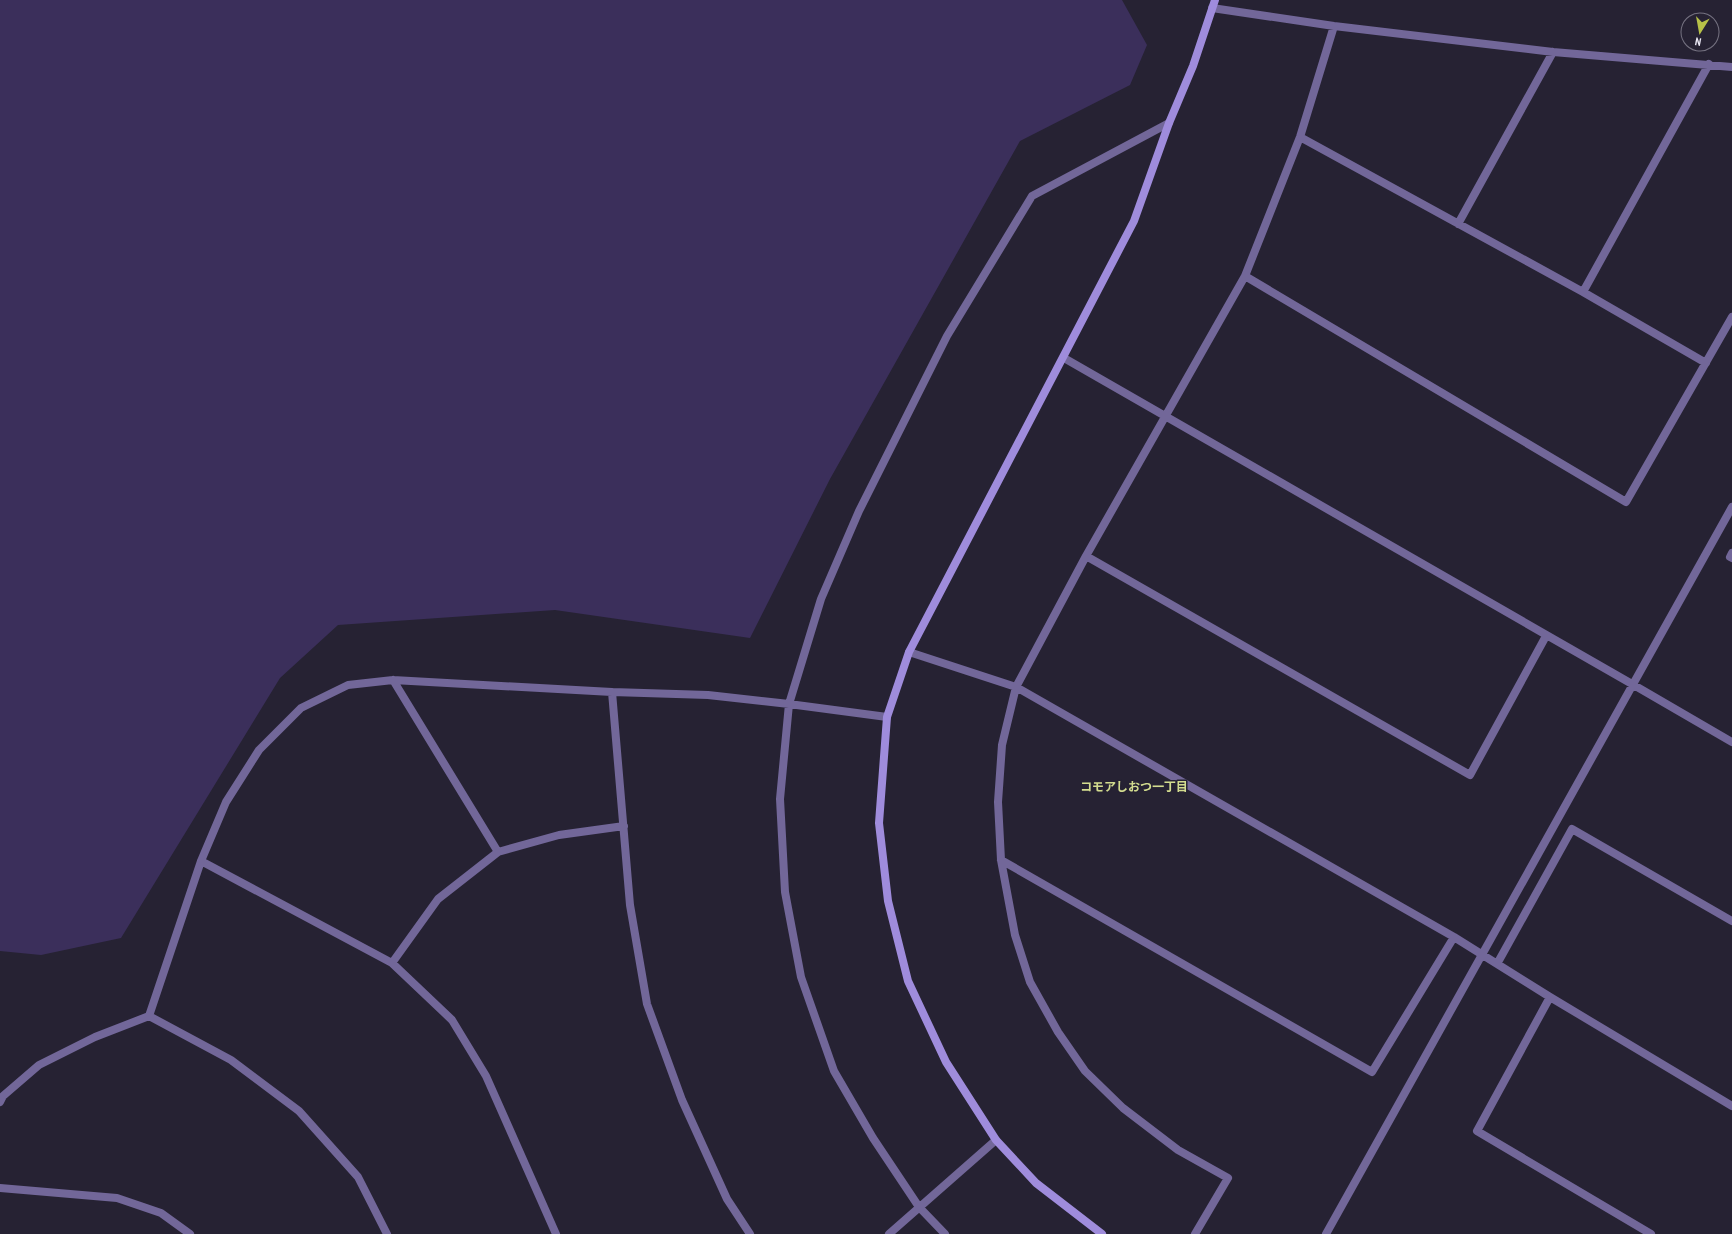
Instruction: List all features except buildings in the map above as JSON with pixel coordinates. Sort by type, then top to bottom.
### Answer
[{"type":"street","points":[[1102,1234],[1036,1183],[996,1140],[946,1062],[908,981],[888,901],[879,823],[887,717],[908,652],[1064,358],[1134,221],[1169,123],[1194,66],[1214,4],[1334,26],[1553,52],[1732,67]]},
{"type":"street","points":[[1195,1234],[1228,1178],[1178,1150],[1123,1108],[1086,1071],[1058,1032],[1030,982],[1015,935],[1001,860],[998,802],[1002,745],[1016,687],[1086,556],[1166,418],[1245,276],[1300,137],[1334,26]]},
{"type":"street","points":[[1458,224],[1553,52]]},
{"type":"street","points":[[1583,292],[1709,64]]},
{"type":"street","points":[[945,1234],[919,1207],[873,1138],[834,1071],[801,977],[785,892],[780,799],[789,704],[821,599],[859,511],[947,336],[1032,196],[1169,123]]},
{"type":"street","points":[[1300,137],[1583,292],[1706,363]]},
{"type":"street","points":[[1245,276],[1626,502],[1732,317]]},
{"type":"street","points":[[1064,358],[1732,742]]},
{"type":"street","points":[[1326,1234],[1732,507]]},
{"type":"street","points":[[1732,553],[1730,557],[1732,558]]},
{"type":"street","points":[[1086,556],[1470,775],[1546,636]]},
{"type":"street","points":[[908,652],[1016,687],[1454,937],[1550,997],[1732,1106]]},
{"type":"street","points":[[0,1102],[3,1096],[40,1065],[96,1037],[148,1016],[201,861],[226,802],[259,750],[301,708],[348,685],[393,680],[612,692],[708,695],[887,717]]},
{"type":"street","points":[[393,680],[498,852]]},
{"type":"street","points":[[612,692],[630,905],[647,1004],[682,1100],[727,1199],[750,1234]]},
{"type":"street","points":[[392,963],[438,899],[498,852],[559,835],[624,826]]},
{"type":"street","points":[[1497,964],[1572,829],[1732,921]]},
{"type":"street","points":[[1001,860],[1372,1072],[1454,937]]},
{"type":"street","points":[[201,861],[392,963],[452,1020],[486,1076],[556,1234]]},
{"type":"street","points":[[1550,997],[1477,1131],[1651,1234]]},
{"type":"street","points":[[148,1016],[231,1060],[299,1111],[358,1178],[387,1234]]},
{"type":"street","points":[[889,1234],[996,1140]]},
{"type":"street","points":[[0,1188],[117,1198],[161,1213],[190,1234]]},
{"type":"shaded area","points":[[0,0],[1122,0],[1147,45],[1130,85],[1020,141],[830,479],[750,638],[555,610],[338,625],[280,678],[121,938],[41,955],[0,951]]},
{"type":"district","name":"コモアしおつ一丁目","points":[[1134,786]]}]
